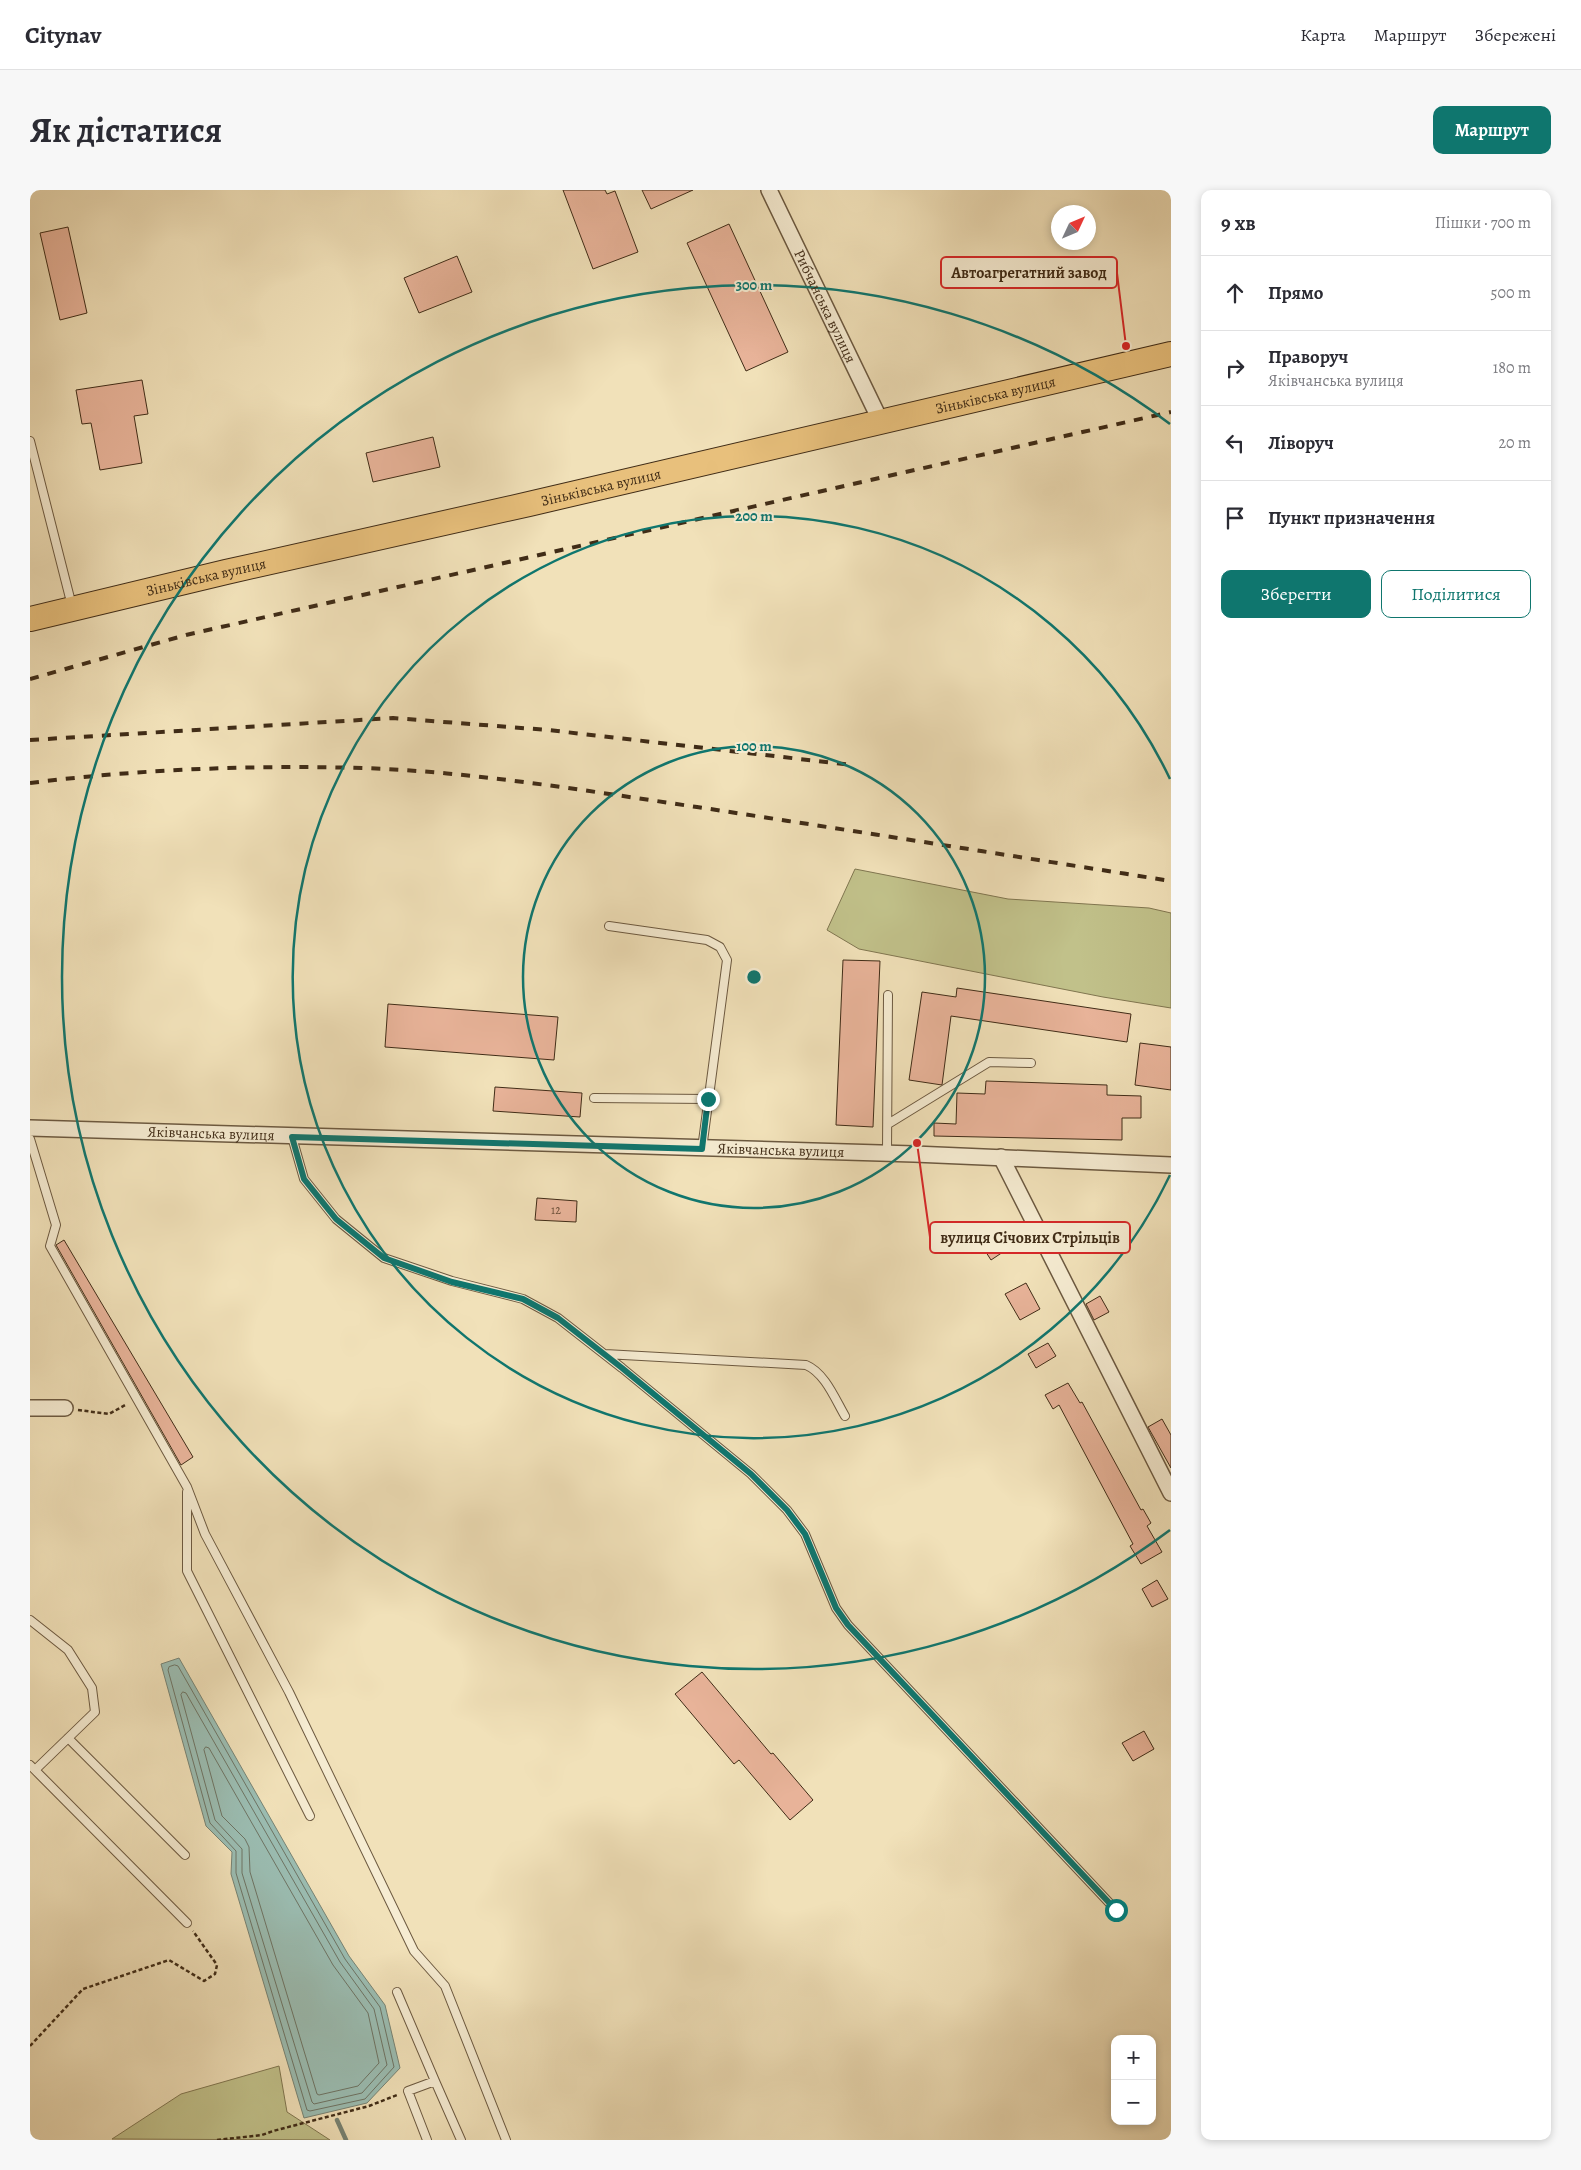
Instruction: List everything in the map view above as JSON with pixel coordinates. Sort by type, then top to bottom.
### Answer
[{"type":"main road","name":"Зіньківська вулиця","points":[[30,619],[1171,354]]},
{"type":"street","name":"Рибчанська вулиця","points":[[768,190],[881,422]]},
{"type":"street","name":"Яківчанська вулиця","points":[[30,1128],[887,1153],[1171,1165]]},
{"type":"street","points":[[1001,1157],[1171,1493]]},
{"type":"street","points":[[30,1408],[65,1408]]},
{"type":"lane","points":[[30,441],[72,608]]},
{"type":"lane","points":[[609,926],[707,940],[720,947],[727,960],[702,1149]]},
{"type":"lane","points":[[887,1153],[888,995]]},
{"type":"lane","points":[[888,1124],[989,1062],[1031,1063]]},
{"type":"lane","points":[[594,1098],[708,1099]]},
{"type":"lane","points":[[292,1137],[304,1179],[336,1219],[384,1258],[452,1282],[523,1299],[558,1318],[605,1354],[751,1474],[787,1510],[805,1534],[836,1608],[848,1625],[1116,1910]]},
{"type":"lane","points":[[30,1139],[56,1225],[50,1246],[186,1487],[205,1534],[288,1692],[414,1951],[445,1986],[506,2140]]},
{"type":"lane","points":[[605,1354],[806,1365],[815,1369],[845,1416]]},
{"type":"lane","points":[[186,1487],[187,1571],[310,1816]]},
{"type":"lane","points":[[30,1620],[68,1650],[92,1688],[95,1712],[33,1768],[187,1922]]},
{"type":"lane","points":[[68,1738],[186,1855]]},
{"type":"lane","points":[[397,1992],[461,2140]]},
{"type":"lane","points":[[427,2140],[408,2091],[435,2081]]},
{"type":"path","points":[[65,1408],[109,1414],[136,1399]]},
{"type":"path","points":[[30,2046],[83,1990],[169,1960],[204,1981],[215,1974],[217,1965],[187,1922]]},
{"type":"path","points":[[217,2140],[262,2135],[369,2106],[408,2091]]},
{"type":"green space","points":[[855,869],[1008,899],[1149,908],[1171,913],[1171,1008],[1103,997],[859,949],[827,930]]},
{"type":"green space","points":[[279,2066],[287,2112],[330,2140],[112,2139],[181,2094]]},
{"type":"water","points":[[179,1658],[349,1956],[385,2005],[400,2068],[367,2103],[304,2118],[231,1874],[232,1852],[206,1826],[161,1664]]},
{"type":"building","points":[[563,190],[605,190],[607,194],[615,191],[638,252],[593,269]]},
{"type":"building","points":[[642,190],[693,190],[651,209]]},
{"type":"building","points":[[729,224],[788,352],[746,371],[687,243]]},
{"type":"building","points":[[68,227],[87,313],[60,320],[40,233]]},
{"type":"building","points":[[457,256],[472,292],[419,313],[404,278]]},
{"type":"building","points":[[142,380],[148,414],[134,416],[142,463],[100,470],[91,423],[82,424],[76,390]]},
{"type":"building","points":[[433,437],[440,467],[373,482],[366,453]]},
{"type":"building","points":[[843,960],[880,961],[873,1127],[836,1125]]},
{"type":"building","points":[[957,988],[1131,1014],[1127,1042],[951,1016],[942,1085],[909,1080],[922,992],[956,997]]},
{"type":"building","points":[[388,1004],[558,1017],[554,1060],[385,1047]]},
{"type":"building","points":[[1140,1043],[1171,1047],[1171,1090],[1135,1085]]},
{"type":"building","points":[[986,1081],[1107,1085],[1107,1095],[1141,1096],[1141,1118],[1122,1118],[1122,1140],[934,1136],[934,1123],[956,1124],[957,1093],[985,1094]]},
{"type":"building","points":[[495,1087],[582,1093],[580,1117],[493,1111]]},
{"type":"building","points":[[537,1198],[577,1201],[576,1222],[535,1220]]},
{"type":"building","points":[[1001,1235],[1009,1248],[991,1260],[982,1246]]},
{"type":"building","points":[[64,1240],[193,1457],[181,1465],[56,1245]]},
{"type":"building","points":[[1026,1283],[1040,1309],[1020,1320],[1005,1294]]},
{"type":"building","points":[[1100,1296],[1109,1312],[1094,1320],[1086,1304]]},
{"type":"building","points":[[1048,1343],[1056,1356],[1036,1368],[1028,1354]]},
{"type":"building","points":[[1068,1383],[1080,1403],[1082,1402],[1141,1510],[1143,1509],[1151,1523],[1147,1526],[1162,1552],[1141,1564],[1130,1546],[1133,1544],[1059,1405],[1053,1409],[1045,1395]]},
{"type":"building","points":[[1162,1419],[1171,1435],[1171,1468],[1148,1427]]},
{"type":"building","points":[[1157,1580],[1168,1599],[1152,1607],[1142,1589]]},
{"type":"building","points":[[702,1672],[771,1754],[773,1753],[813,1800],[790,1820],[739,1760],[734,1764],[675,1694]]},
{"type":"building","points":[[1144,1731],[1154,1749],[1133,1761],[1122,1743]]},
{"type":"waterway","points":[[337,2120],[346,2140]]},
{"type":"railway","points":[[30,679],[186,635],[1171,412]]},
{"type":"railway","points":[[30,740],[393,718],[548,730],[852,765]]},
{"type":"railway","points":[[30,783],[113,774],[197,769],[281,767],[406,770],[531,783],[697,807],[1171,881]]},
{"type":"place","name":"Автоагрегатний завод","points":[[1126,346]]},
{"type":"place","name":"вулиця Січових Стрільців","points":[[917,1143]]},
{"type":"route","points":[[708,1099],[702,1149],[292,1137],[304,1179],[336,1219],[384,1258],[452,1282],[523,1299],[558,1318],[751,1474],[787,1510],[805,1534],[836,1608],[848,1625],[1116,1910]]}]
